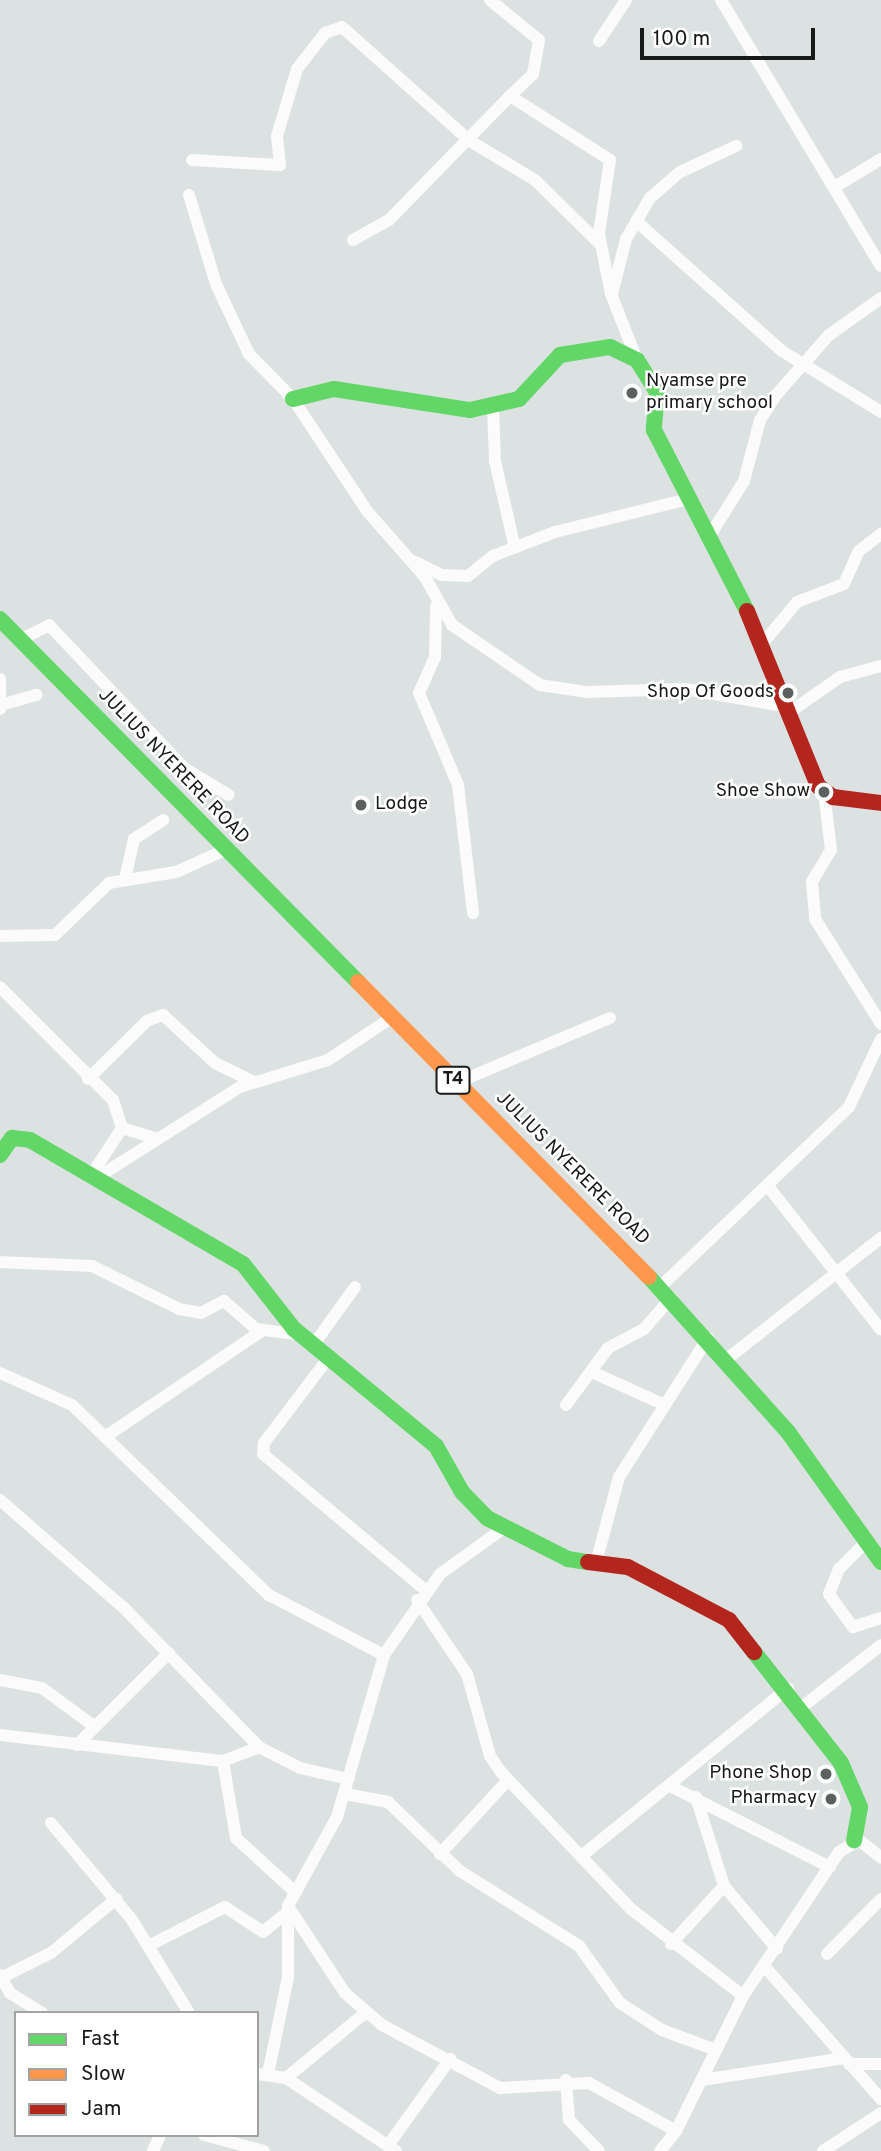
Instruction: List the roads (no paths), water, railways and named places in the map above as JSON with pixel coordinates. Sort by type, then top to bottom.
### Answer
[{"type":"main road","points":[[293,400],[334,389],[449,410],[493,405],[519,399],[560,355],[610,347],[638,360],[657,392],[654,430],[763,643],[785,710],[824,792],[881,803]]},
{"type":"main road","name":"JULIUS NYERERE ROAD","points":[[0,619],[708,1338],[727,1359],[881,1562]]},
{"type":"main road","points":[[0,1155],[6,1141],[20,1136],[95,1176],[243,1264],[308,1340],[425,1435],[473,1505],[505,1528],[568,1559],[597,1559],[636,1571],[729,1620],[788,1688],[856,1791],[860,1807],[853,1840]]},
{"type":"street","points":[[353,240],[389,220],[470,141],[533,74],[539,40],[490,0]]},
{"type":"street","points":[[599,41],[626,0]]},
{"type":"street","points":[[721,0],[838,185],[855,232],[881,266]]},
{"type":"street","points":[[192,160],[280,165],[277,136],[297,69],[326,33],[342,27],[470,141],[534,180],[601,245]]},
{"type":"street","points":[[510,96],[610,160],[612,177],[599,215],[601,245],[611,294],[638,360]]},
{"type":"street","points":[[611,294],[636,221],[664,182],[736,146]]},
{"type":"street","points":[[838,185],[881,159]]},
{"type":"street","points":[[189,195],[216,284],[249,354],[293,400],[406,558],[425,577],[436,606],[452,625],[540,685],[587,692],[685,689],[785,710],[841,677],[881,666]]},
{"type":"street","points":[[636,221],[803,366],[881,412]]},
{"type":"street","points":[[709,537],[744,481],[760,421],[829,335],[881,298]]},
{"type":"street","points":[[493,405],[495,461],[515,548]]},
{"type":"street","points":[[406,558],[442,575],[468,576],[515,548],[632,510],[688,499]]},
{"type":"street","points":[[763,643],[797,602],[844,584],[859,551],[881,534]]},
{"type":"street","points":[[436,606],[436,657],[419,694],[458,785],[473,914]]},
{"type":"street","points":[[20,640],[49,625],[184,768],[229,795]]},
{"type":"street","points":[[0,679],[1,707],[37,695]]},
{"type":"street","points":[[824,792],[831,850],[812,882],[815,919],[881,1024]]},
{"type":"street","points":[[125,879],[134,839],[163,820]]},
{"type":"street","points":[[0,936],[55,935],[109,883],[176,872],[225,850]]},
{"type":"street","points":[[0,988],[88,1079],[113,1100],[122,1128],[95,1176]]},
{"type":"street","points":[[88,1079],[147,1021],[163,1015],[215,1063],[254,1082]]},
{"type":"street","points":[[95,1176],[254,1082],[328,1060],[391,1018]]},
{"type":"street","points":[[456,1083],[610,1018]]},
{"type":"street","points":[[566,1405],[594,1373],[608,1348],[644,1329],[665,1293],[767,1185],[849,1107],[881,1039]]},
{"type":"street","points":[[122,1128],[157,1139]]},
{"type":"street","points":[[767,1185],[881,1330]]},
{"type":"street","points":[[727,1359],[881,1238]]},
{"type":"street","points":[[0,1262],[92,1266],[116,1283],[194,1314],[224,1301],[262,1330],[308,1340],[355,1287]]},
{"type":"street","points":[[105,1437],[262,1330]]},
{"type":"street","points":[[597,1559],[619,1477],[663,1404],[708,1338]]},
{"type":"street","points":[[329,1357],[264,1443],[263,1454],[421,1595],[467,1674],[490,1756],[508,1780],[671,1944],[743,1996]]},
{"type":"street","points":[[0,1373],[54,1395],[105,1437],[269,1595],[384,1655]]},
{"type":"street","points":[[594,1373],[663,1404]]},
{"type":"street","points":[[0,1500],[169,1653],[259,1747],[300,1768],[349,1779]]},
{"type":"street","points":[[450,2059],[393,2148],[286,2078],[263,2074],[289,1977],[288,1909],[295,1892],[327,1842],[345,1794],[384,1655],[421,1595],[454,1559],[505,1528]]},
{"type":"street","points":[[867,1541],[839,1569],[829,1594],[853,1627],[881,1618]]},
{"type":"street","points":[[802,1707],[881,1645]]},
{"type":"street","points":[[77,1745],[94,1726],[138,1690],[169,1653]]},
{"type":"street","points":[[1,1681],[42,1688],[94,1726]]},
{"type":"street","points":[[583,1854],[672,1787],[788,1688]]},
{"type":"street","points":[[0,1735],[223,1761],[259,1747]]},
{"type":"street","points":[[223,1761],[236,1838],[295,1892]]},
{"type":"street","points":[[440,1854],[508,1780]]},
{"type":"street","points":[[672,1787],[830,1867]]},
{"type":"street","points":[[345,1794],[388,1802],[440,1854],[579,1946],[608,1990],[642,2018],[716,2050]]},
{"type":"street","points":[[696,1797],[724,1886],[777,1949]]},
{"type":"street","points":[[51,1823],[116,1899],[188,2011]]},
{"type":"street","points":[[660,2151],[676,2131],[743,1996],[830,1867],[853,1840],[881,1858]]},
{"type":"street","points":[[671,1944],[724,1886]]},
{"type":"street","points":[[39,2011],[10,1993],[1,1977],[51,1953],[116,1899]]},
{"type":"street","points":[[827,1954],[881,1899]]},
{"type":"street","points":[[148,1946],[225,1907],[263,1932],[288,1909]]},
{"type":"street","points":[[288,1909],[364,2014],[500,2088],[566,2080],[620,2095],[676,2131]]},
{"type":"street","points":[[765,1967],[881,2099]]},
{"type":"street","points":[[286,2078],[364,2014]]},
{"type":"street","points":[[702,2080],[846,2061],[881,2064]]},
{"type":"street","points":[[566,2080],[569,2120],[599,2151]]},
{"type":"street","points":[[823,2151],[881,2113]]},
{"type":"street","points":[[209,2137],[234,2147],[264,2151]]},
{"type":"place","name":"Nyamse pre primary school","points":[[632,393]]},
{"type":"place","name":"Shop Of Goods","points":[[788,693]]},
{"type":"place","name":"Shoe Show","points":[[824,792]]},
{"type":"place","name":"Lodge","points":[[361,805]]},
{"type":"place","name":"Phone Shop","points":[[826,1774]]},
{"type":"place","name":"Pharmacy","points":[[831,1799]]}]
